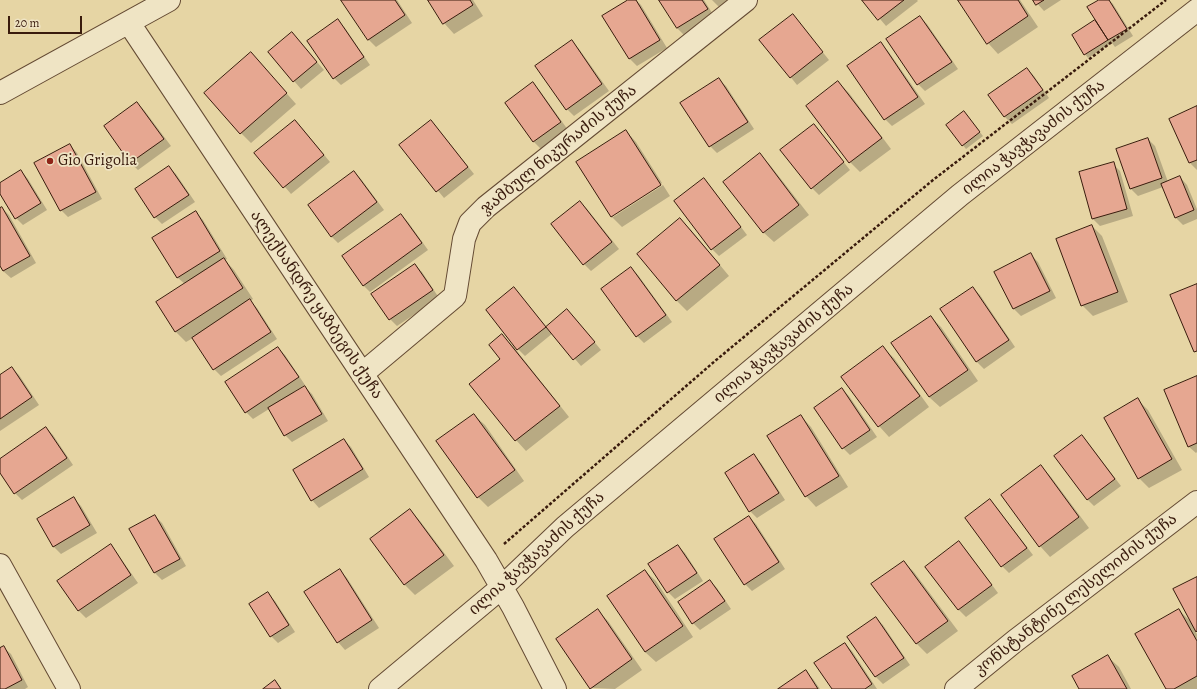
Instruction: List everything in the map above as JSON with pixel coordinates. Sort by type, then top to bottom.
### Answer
[{"type":"street","points":[[0,93],[169,0]]},
{"type":"street","name":"ჯამბულ ნიკურაძის ქუჩა","points":[[362,374],[455,296],[464,239],[470,224],[486,207],[746,0]]},
{"type":"street","name":"ილია ჭავჭავაძის ქუჩა","points":[[380,689],[501,588],[565,527],[960,195],[1197,10]]},
{"type":"street","name":"ალექსანდრე ყაზბეგის ქუჩა","points":[[129,23],[486,560],[513,607],[555,689]]},
{"type":"street","name":"კონსტანტინე ლესელიძის ქუჩა","points":[[956,689],[1015,640],[1197,502]]},
{"type":"street","points":[[0,565],[69,689]]},
{"type":"path","points":[[486,560],[715,361],[933,180],[1166,0]]},
{"type":"building","points":[[341,0],[395,0],[405,15],[368,40]]},
{"type":"building","points":[[428,0],[470,0],[473,5],[443,24]]},
{"type":"building","points":[[628,0],[636,0],[660,40],[629,59],[602,16]]},
{"type":"building","points":[[659,0],[702,0],[708,9],[677,28]]},
{"type":"building","points":[[862,0],[904,0],[878,20]]},
{"type":"building","points":[[958,0],[1018,0],[1028,16],[987,44]]},
{"type":"building","points":[[1033,0],[1044,0],[1036,5]]},
{"type":"building","points":[[1099,0],[1109,0],[1127,29],[1108,40],[1087,7]]},
{"type":"building","points":[[793,14],[823,52],[790,78],[759,40]]},
{"type":"building","points":[[920,16],[952,62],[917,85],[886,39]]},
{"type":"building","points":[[338,19],[364,57],[333,79],[307,41]]},
{"type":"building","points":[[1095,20],[1108,40],[1084,55],[1072,35]]},
{"type":"building","points":[[292,32],[317,62],[293,82],[268,52]]},
{"type":"building","points":[[572,40],[602,84],[566,110],[535,66]]},
{"type":"building","points":[[881,42],[918,97],[884,120],[847,66]]},
{"type":"building","points":[[251,52],[287,93],[240,134],[204,93]]},
{"type":"building","points":[[1027,68],[1043,90],[1004,117],[988,95]]},
{"type":"building","points":[[719,78],[748,122],[709,147],[680,103]]},
{"type":"building","points":[[838,81],[882,138],[849,163],[806,106]]},
{"type":"building","points":[[533,82],[561,122],[533,142],[505,103]]},
{"type":"building","points":[[137,102],[164,139],[130,163],[104,126]]},
{"type":"building","points":[[1197,106],[1197,160],[1189,163],[1169,119]]},
{"type":"building","points":[[964,111],[980,132],[962,146],[946,125]]},
{"type":"building","points":[[295,120],[324,155],[283,188],[254,153]]},
{"type":"building","points":[[431,120],[468,167],[436,192],[399,145]]},
{"type":"building","points":[[814,124],[844,162],[811,189],[780,150]]},
{"type":"building","points":[[626,130],[661,185],[611,217],[576,162]]},
{"type":"building","points":[[1148,138],[1162,178],[1130,189],[1116,149]]},
{"type":"building","points":[[70,144],[96,192],[60,211],[34,163]]},
{"type":"building","points":[[760,153],[799,205],[763,233],[723,182]]},
{"type":"building","points":[[1114,162],[1127,209],[1092,219],[1079,172]]},
{"type":"building","points":[[169,166],[189,195],[154,218],[135,189]]},
{"type":"building","points":[[21,170],[41,203],[15,219],[0,194],[0,183]]},
{"type":"building","points":[[354,171],[377,202],[331,237],[308,205]]},
{"type":"building","points":[[1180,176],[1194,210],[1175,218],[1161,184]]},
{"type":"building","points":[[704,178],[741,227],[711,250],[674,201]]},
{"type":"building","points":[[580,201],[612,242],[583,265],[551,224]]},
{"type":"building","points":[[2,207],[30,256],[3,271],[0,266],[0,208]]},
{"type":"building","points":[[196,211],[220,251],[177,278],[152,238]]},
{"type":"building","points":[[401,214],[422,243],[363,286],[342,256]]},
{"type":"building","points":[[680,218],[720,265],[676,301],[637,254]]},
{"type":"building","points":[[1092,225],[1118,292],[1081,306],[1056,239]]},
{"type":"building","points":[[1031,253],[1050,291],[1013,309],[994,272]]},
{"type":"building","points":[[224,258],[243,288],[175,332],[156,302]]},
{"type":"building","points":[[415,264],[433,290],[389,320],[371,294]]},
{"type":"building","points":[[631,267],[666,315],[636,337],[601,289]]},
{"type":"building","points":[[1197,284],[1197,351],[1194,352],[1170,295]]},
{"type":"building","points":[[514,287],[546,327],[517,350],[486,310]]},
{"type":"building","points":[[973,287],[1009,340],[976,362],[940,309]]},
{"type":"building","points":[[250,299],[271,332],[213,370],[192,338]]},
{"type":"building","points":[[567,309],[595,342],[573,360],[546,327]]},
{"type":"building","points":[[931,316],[968,370],[929,397],[891,343]]},
{"type":"building","points":[[502,334],[560,406],[515,441],[469,384],[500,359],[489,345]]},
{"type":"building","points":[[883,346],[920,396],[878,427],[841,377]]},
{"type":"building","points":[[278,347],[299,377],[245,413],[225,382]]},
{"type":"building","points":[[12,367],[32,397],[0,419],[0,375]]},
{"type":"building","points":[[1197,376],[1197,443],[1188,447],[1164,390]]},
{"type":"building","points":[[305,386],[322,414],[284,436],[268,408]]},
{"type":"building","points":[[842,388],[870,430],[842,449],[814,408]]},
{"type":"building","points":[[1138,398],[1172,459],[1138,479],[1104,418]]},
{"type":"building","points":[[474,414],[515,470],[477,498],[436,441]]},
{"type":"building","points":[[801,415],[839,476],[805,497],[767,436]]},
{"type":"building","points":[[46,427],[67,458],[14,494],[0,473],[0,459]]},
{"type":"building","points":[[1082,435],[1115,479],[1087,500],[1054,456]]},
{"type":"building","points":[[344,439],[363,469],[311,501],[293,470]]},
{"type":"building","points":[[754,454],[779,493],[749,512],[725,473]]},
{"type":"building","points":[[1041,465],[1079,517],[1039,547],[1001,495]]},
{"type":"building","points":[[74,497],[90,525],[53,547],[37,519]]},
{"type":"building","points":[[990,499],[1027,548],[1001,567],[965,518]]},
{"type":"building","points":[[410,509],[444,555],[404,585],[370,539]]},
{"type":"building","points":[[155,515],[180,559],[154,573],[129,529]]},
{"type":"building","points":[[749,516],[779,562],[744,585],[714,539]]},
{"type":"building","points":[[959,541],[992,585],[958,610],[925,567]]},
{"type":"building","points":[[111,544],[131,575],[78,611],[57,581]]},
{"type":"building","points":[[678,545],[697,573],[667,593],[648,564]]},
{"type":"building","points":[[904,561],[948,621],[916,644],[871,584]]},
{"type":"building","points":[[340,569],[372,620],[337,643],[304,592]]},
{"type":"building","points":[[645,570],[683,626],[645,652],[607,596]]},
{"type":"building","points":[[1197,577],[1197,631],[1196,632],[1173,589]]},
{"type":"building","points":[[710,580],[725,601],[692,624],[678,602]]},
{"type":"building","points":[[268,592],[289,625],[270,637],[249,604]]},
{"type":"building","points":[[598,609],[632,659],[590,689],[556,639]]},
{"type":"building","points":[[1179,609],[1197,641],[1197,676],[1174,689],[1166,689],[1135,634]]},
{"type":"building","points":[[876,617],[904,658],[875,677],[847,637]]},
{"type":"building","points":[[845,643],[872,684],[865,689],[832,689],[814,663]]},
{"type":"building","points":[[4,646],[22,680],[5,689],[0,689],[0,648]]},
{"type":"building","points":[[1108,655],[1127,689],[1079,689],[1072,676]]},
{"type":"building","points":[[806,670],[818,689],[778,689]]},
{"type":"building","points":[[275,680],[281,689],[263,689]]},
{"type":"place","name":"Gio Grigolia","points":[[50,161]]}]
